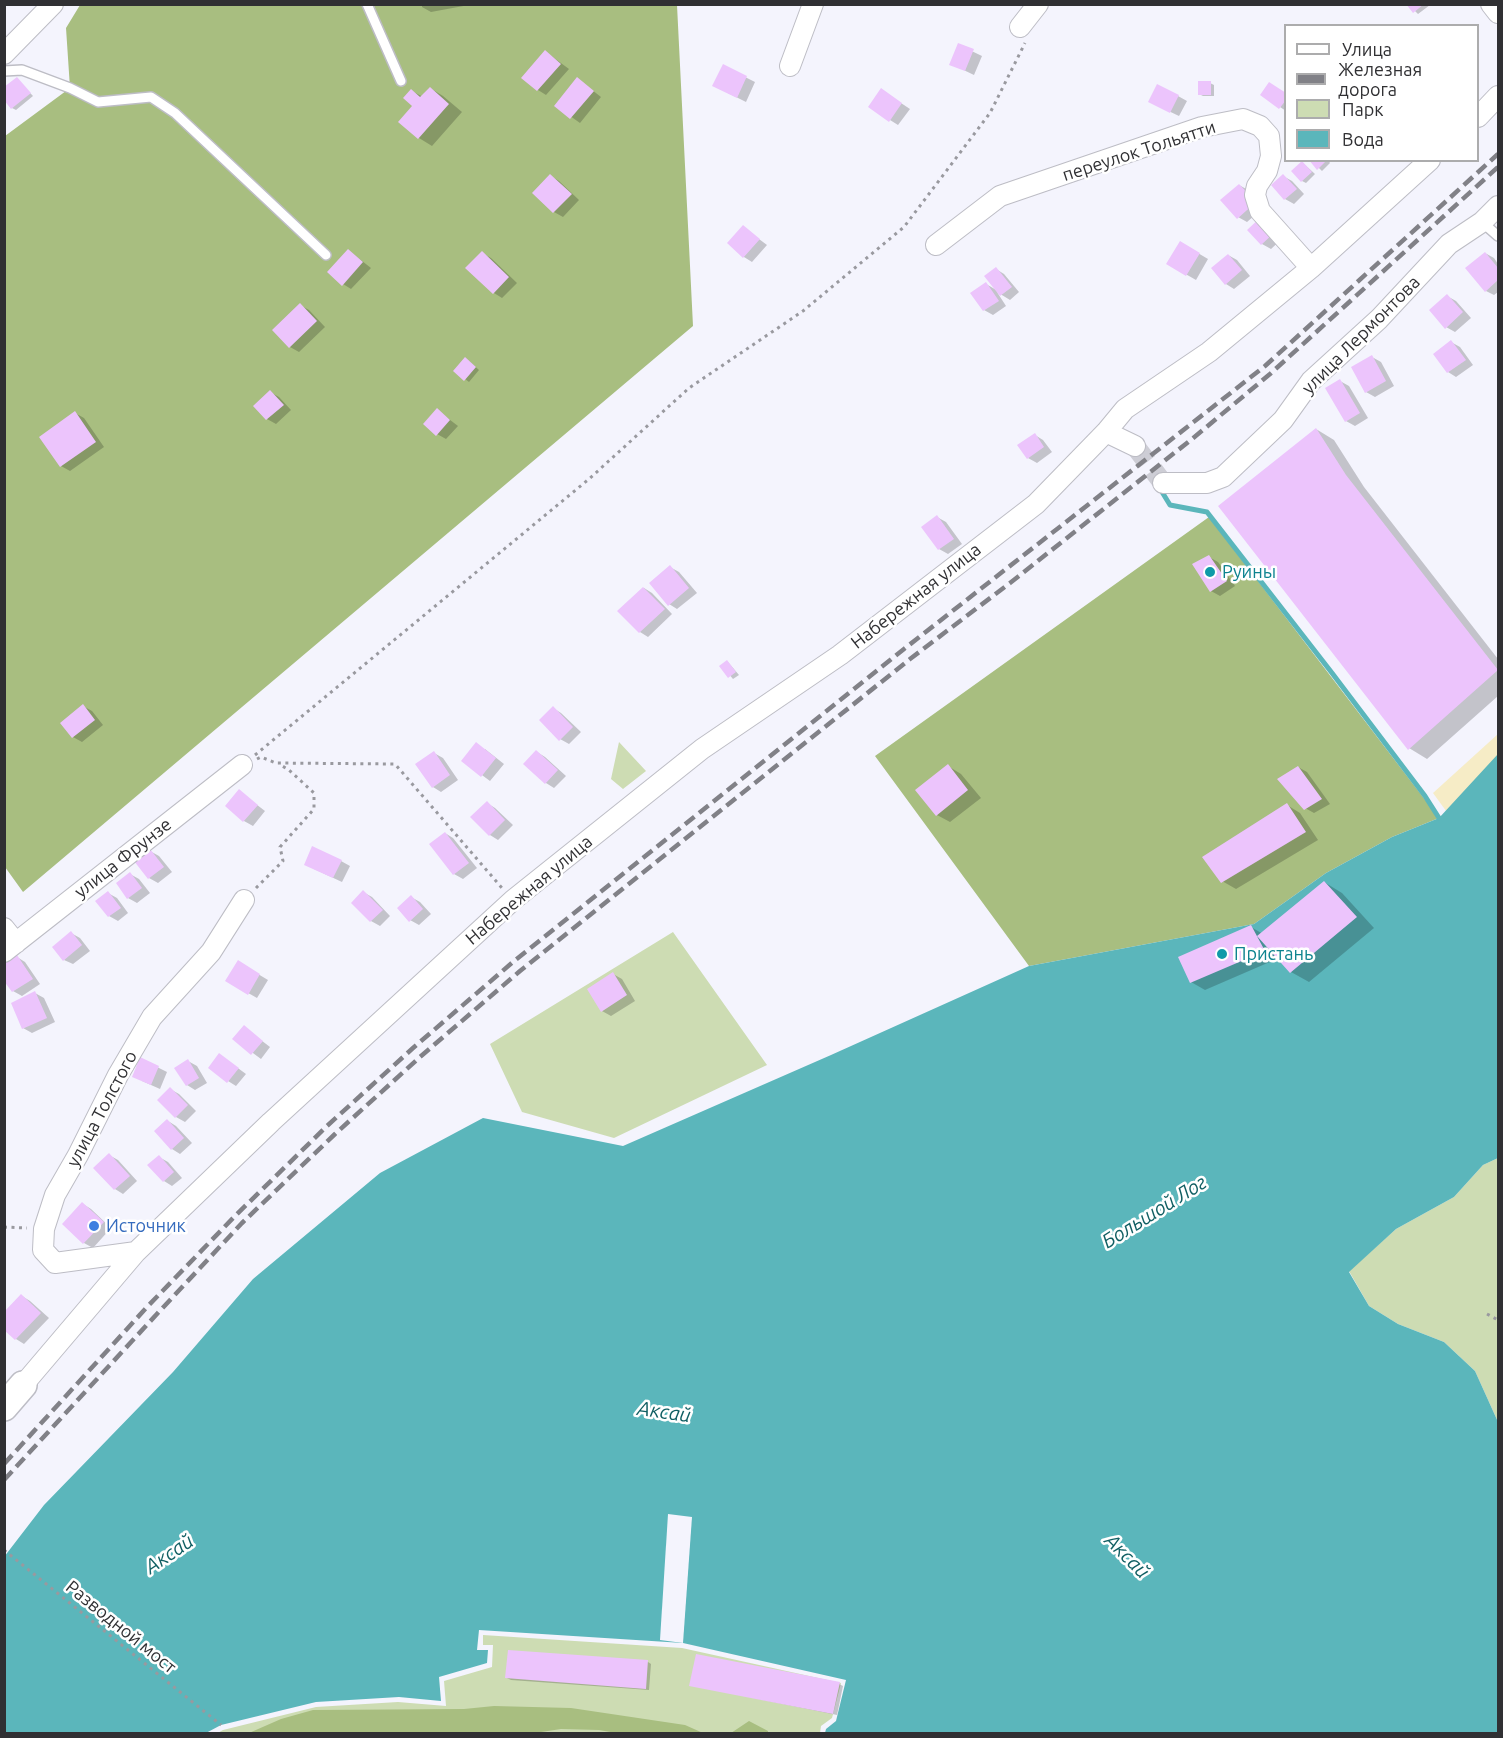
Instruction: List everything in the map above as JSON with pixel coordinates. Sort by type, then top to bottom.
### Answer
[{"type":"street","points":[[4,54],[53,4]]},
{"type":"street","points":[[790,66],[813,4]]},
{"type":"street","points":[[1491,4],[1498,13]]},
{"type":"street","points":[[1479,116],[1498,96]]},
{"type":"street","name":"переулок Тольятти","points":[[936,245],[1000,196],[1202,127],[1243,119],[1260,126],[1269,136],[1271,156],[1267,171],[1257,186],[1255,195],[1260,212],[1311,268]]},
{"type":"street","points":[[1135,446],[1106,432],[1125,409],[1209,352],[1311,268],[1428,162]]},
{"type":"street","name":"улица Лермонтова","points":[[1162,483],[1207,483],[1223,477],[1283,420],[1311,381],[1379,319],[1449,244],[1482,222],[1498,206]]},
{"type":"street","name":"Набережная улица","points":[[4,1407],[136,1252],[271,1122],[513,900],[702,749],[840,655],[1036,504],[1106,432]]},
{"type":"street","name":"улица Фрунзе","points":[[8,941],[242,765]]},
{"type":"street","name":"улица Толстого","points":[[136,1252],[55,1263],[43,1250],[44,1229],[55,1194],[78,1155],[118,1075],[152,1017],[211,952],[244,900]]},
{"type":"lane","points":[[367,4],[401,81]]},
{"type":"lane","points":[[4,71],[22,70],[70,88],[98,102],[151,97],[175,113],[326,255]]},
{"type":"lane","points":[[1482,222],[1498,236]]},
{"type":"path","points":[[242,765],[589,479],[689,388],[803,311],[904,227],[990,113],[1029,37],[1029,16]]},
{"type":"path","points":[[242,765],[261,757],[290,770],[314,793],[314,809],[280,847],[282,861],[244,900]]},
{"type":"path","points":[[276,763],[395,765],[513,900]]},
{"type":"path","points":[[1487,1314],[1498,1320]]},
{"type":"path","name":"Разводной мост","points":[[4,1550],[221,1725]]},
{"type":"green space","points":[[80,5],[677,5],[693,326],[23,892],[5,867],[5,136],[70,88],[66,28]]},
{"type":"green space","points":[[1209,517],[1439,818],[1392,837],[1326,873],[1254,924],[1029,966],[875,756]]},
{"type":"green space","points":[[619,742],[646,771],[623,789],[611,779]]},
{"type":"green space","points":[[673,932],[767,1065],[614,1138],[522,1112],[490,1044]]},
{"type":"green space","points":[[1498,1158],[1498,1422],[1475,1371],[1444,1342],[1398,1324],[1369,1306],[1349,1271],[1396,1229],[1454,1197],[1483,1165]]},
{"type":"green space","points":[[483,1635],[682,1648],[841,1683],[832,1718],[821,1726],[820,1733],[216,1734],[223,1730],[316,1707],[398,1702],[446,1706],[444,1681],[492,1667],[493,1645],[483,1645]]},
{"type":"green space","points":[[494,1706],[571,1708],[685,1725],[703,1733],[622,1734],[599,1730],[561,1729],[528,1734],[249,1733],[281,1719],[313,1710],[464,1709]]},
{"type":"green space","points":[[749,1721],[768,1731],[768,1733],[731,1733]]},
{"type":"sand","points":[[1498,734],[1498,783],[1457,826],[1433,793]]},
{"type":"water","points":[[1498,754],[1498,1158],[1483,1165],[1454,1197],[1396,1229],[1349,1272],[1369,1306],[1398,1324],[1444,1342],[1475,1371],[1498,1422],[1498,1733],[825,1733],[826,1729],[836,1721],[846,1680],[683,1643],[479,1630],[477,1650],[488,1650],[487,1663],[439,1677],[441,1701],[399,1697],[316,1702],[221,1725],[206,1733],[5,1733],[4,1557],[44,1505],[173,1372],[253,1279],[380,1173],[483,1118],[623,1146],[1029,966],[1254,924],[1326,873],[1392,837],[1439,818]]},
{"type":"pier","points":[[668,1514],[692,1517],[683,1643],[660,1640]]},
{"type":"building","points":[[1406,4],[1424,4],[1413,13]]},
{"type":"building","points":[[958,43],[974,49],[965,71],[949,65]]},
{"type":"building","points":[[545,50],[561,64],[537,91],[521,78]]},
{"type":"building","points":[[723,64],[747,76],[737,98],[712,86]]},
{"type":"building","points":[[17,77],[31,93],[11,109],[4,100],[4,87]]},
{"type":"building","points":[[577,77],[594,91],[570,119],[554,106]]},
{"type":"building","points":[[1198,81],[1211,81],[1211,95],[1198,95]]},
{"type":"building","points":[[1269,82],[1284,92],[1284,103],[1279,109],[1260,95]]},
{"type":"building","points":[[1157,84],[1179,95],[1170,113],[1148,102]]},
{"type":"building","points":[[430,87],[449,104],[418,139],[398,122],[412,106],[403,98],[411,89],[420,97]]},
{"type":"building","points":[[881,88],[902,103],[889,122],[868,107]]},
{"type":"building","points":[[1303,162],[1312,172],[1301,182],[1291,171]]},
{"type":"building","points":[[1311,162],[1325,162],[1317,170]]},
{"type":"building","points":[[550,174],[572,194],[553,213],[532,193]]},
{"type":"building","points":[[1283,174],[1297,189],[1284,200],[1271,185]]},
{"type":"building","points":[[1239,184],[1256,202],[1237,219],[1220,200]]},
{"type":"building","points":[[1261,217],[1275,232],[1261,245],[1247,230]]},
{"type":"building","points":[[743,225],[760,239],[743,258],[727,243]]},
{"type":"building","points":[[1180,241],[1200,253],[1186,276],[1166,264]]},
{"type":"building","points":[[348,249],[363,262],[342,286],[327,272]]},
{"type":"building","points":[[482,251],[509,277],[493,294],[465,268]]},
{"type":"building","points":[[1485,252],[1498,268],[1498,280],[1485,292],[1465,268]]},
{"type":"building","points":[[1228,254],[1242,270],[1225,285],[1211,268]]},
{"type":"building","points":[[996,267],[1012,287],[1000,296],[984,276]]},
{"type":"building","points":[[986,282],[999,301],[983,311],[970,293]]},
{"type":"building","points":[[1447,294],[1463,312],[1445,329],[1429,310]]},
{"type":"building","points":[[300,303],[317,321],[289,348],[272,330]]},
{"type":"building","points":[[1451,340],[1466,360],[1447,373],[1433,354]]},
{"type":"building","points":[[1372,355],[1386,381],[1365,393],[1351,367]]},
{"type":"building","points":[[465,357],[476,367],[464,381],[453,371]]},
{"type":"building","points":[[1340,379],[1360,413],[1345,422],[1325,388]]},
{"type":"building","points":[[270,390],[284,405],[266,420],[253,406]]},
{"type":"building","points":[[437,408],[450,420],[436,436],[423,424]]},
{"type":"building","points":[[75,411],[96,442],[60,467],[39,437]]},
{"type":"building","points":[[1316,428],[1346,475],[1498,670],[1408,750],[1218,506]]},
{"type":"building","points":[[1035,433],[1044,447],[1027,459],[1017,445]]},
{"type":"building","points":[[937,515],[954,539],[938,550],[921,527]]},
{"type":"building","name":"Руины","points":[[1209,555],[1227,581],[1210,592],[1192,564]]},
{"type":"building","points":[[670,565],[689,588],[668,606],[649,583]]},
{"type":"building","points":[[643,587],[665,609],[639,633],[617,611]]},
{"type":"building","points":[[727,660],[736,672],[728,678],[719,666]]},
{"type":"building","points":[[83,704],[95,720],[72,738],[60,723]]},
{"type":"building","points":[[553,706],[573,727],[559,741],[539,720]]},
{"type":"building","points":[[476,742],[496,758],[481,777],[461,761]]},
{"type":"building","points":[[536,750],[558,770],[545,784],[523,764]]},
{"type":"building","points":[[434,751],[450,775],[432,788],[415,764]]},
{"type":"building","points":[[948,764],[968,790],[936,816],[915,790]]},
{"type":"building","points":[[1298,766],[1322,799],[1304,810],[1277,779]]},
{"type":"building","points":[[239,789],[258,805],[243,822],[225,806]]},
{"type":"building","points":[[487,801],[505,820],[489,836],[470,817]]},
{"type":"building","points":[[1287,803],[1306,832],[1221,883],[1202,857]]},
{"type":"building","points":[[445,832],[469,863],[453,875],[429,844]]},
{"type":"building","points":[[312,846],[342,860],[333,878],[304,865]]},
{"type":"building","points":[[150,849],[164,867],[148,879],[134,861]]},
{"type":"building","points":[[130,872],[142,888],[127,899],[116,883]]},
{"type":"building","points":[[1324,881],[1357,917],[1290,973],[1257,936]]},
{"type":"building","points":[[363,890],[383,910],[370,922],[351,903]]},
{"type":"building","points":[[108,891],[121,908],[108,917],[95,901]]},
{"type":"building","points":[[411,895],[423,909],[409,922],[397,908]]},
{"type":"building","name":"Пристань","points":[[1251,925],[1265,951],[1190,983],[1178,957]]},
{"type":"building","points":[[71,931],[82,945],[63,961],[52,947]]},
{"type":"building","points":[[17,955],[33,979],[12,992],[4,981],[4,963]]},
{"type":"building","points":[[238,960],[260,974],[248,995],[225,981]]},
{"type":"building","points":[[613,972],[627,995],[601,1012],[587,989]]},
{"type":"building","points":[[35,991],[47,1018],[22,1029],[11,1003]]},
{"type":"building","points":[[244,1025],[263,1041],[251,1055],[232,1039]]},
{"type":"building","points":[[219,1053],[239,1068],[227,1083],[208,1068]]},
{"type":"building","points":[[140,1057],[159,1066],[151,1085],[132,1077]]},
{"type":"building","points":[[188,1059],[199,1078],[186,1086],[174,1068]]},
{"type":"building","points":[[170,1087],[188,1105],[175,1118],[157,1100]]},
{"type":"building","points":[[167,1119],[184,1138],[171,1150],[154,1131]]},
{"type":"building","points":[[109,1153],[130,1176],[114,1190],[93,1168]]},
{"type":"building","points":[[159,1155],[174,1172],[163,1182],[147,1165]]},
{"type":"building","points":[[82,1202],[104,1222],[83,1244],[62,1224]]},
{"type":"building","points":[[21,1294],[41,1313],[15,1340],[4,1330],[4,1312]]},
{"type":"building","points":[[508,1650],[648,1660],[646,1689],[505,1678]]},
{"type":"building","points":[[696,1654],[840,1682],[833,1714],[689,1686]]},
{"type":"waterway","points":[[1159,487],[1170,505],[1207,512],[1332,673],[1439,818]]},
{"type":"tunnel","points":[[1135,446],[1163,483]]},
{"type":"railway","points":[[4,1464],[147,1307],[235,1216],[327,1126],[413,1048],[513,962],[904,649],[1265,366],[1498,154]]},
{"type":"railway","points":[[4,1480],[242,1223],[420,1057],[520,971],[910,659],[1192,439],[1270,374],[1498,167]]},
{"type":"place","name":"Руины","points":[[1210,572]]},
{"type":"place","name":"Пристань","points":[[1222,954]]},
{"type":"place","name":"Источник","points":[[94,1226]]},
{"type":"water label","name":"Большой Лог","points":[[1154,1212]]},
{"type":"water label","name":"Аксай","points":[[664,1412]]},
{"type":"water label","name":"Аксай","points":[[169,1554]]},
{"type":"water label","name":"Аксай","points":[[1127,1556]]}]
